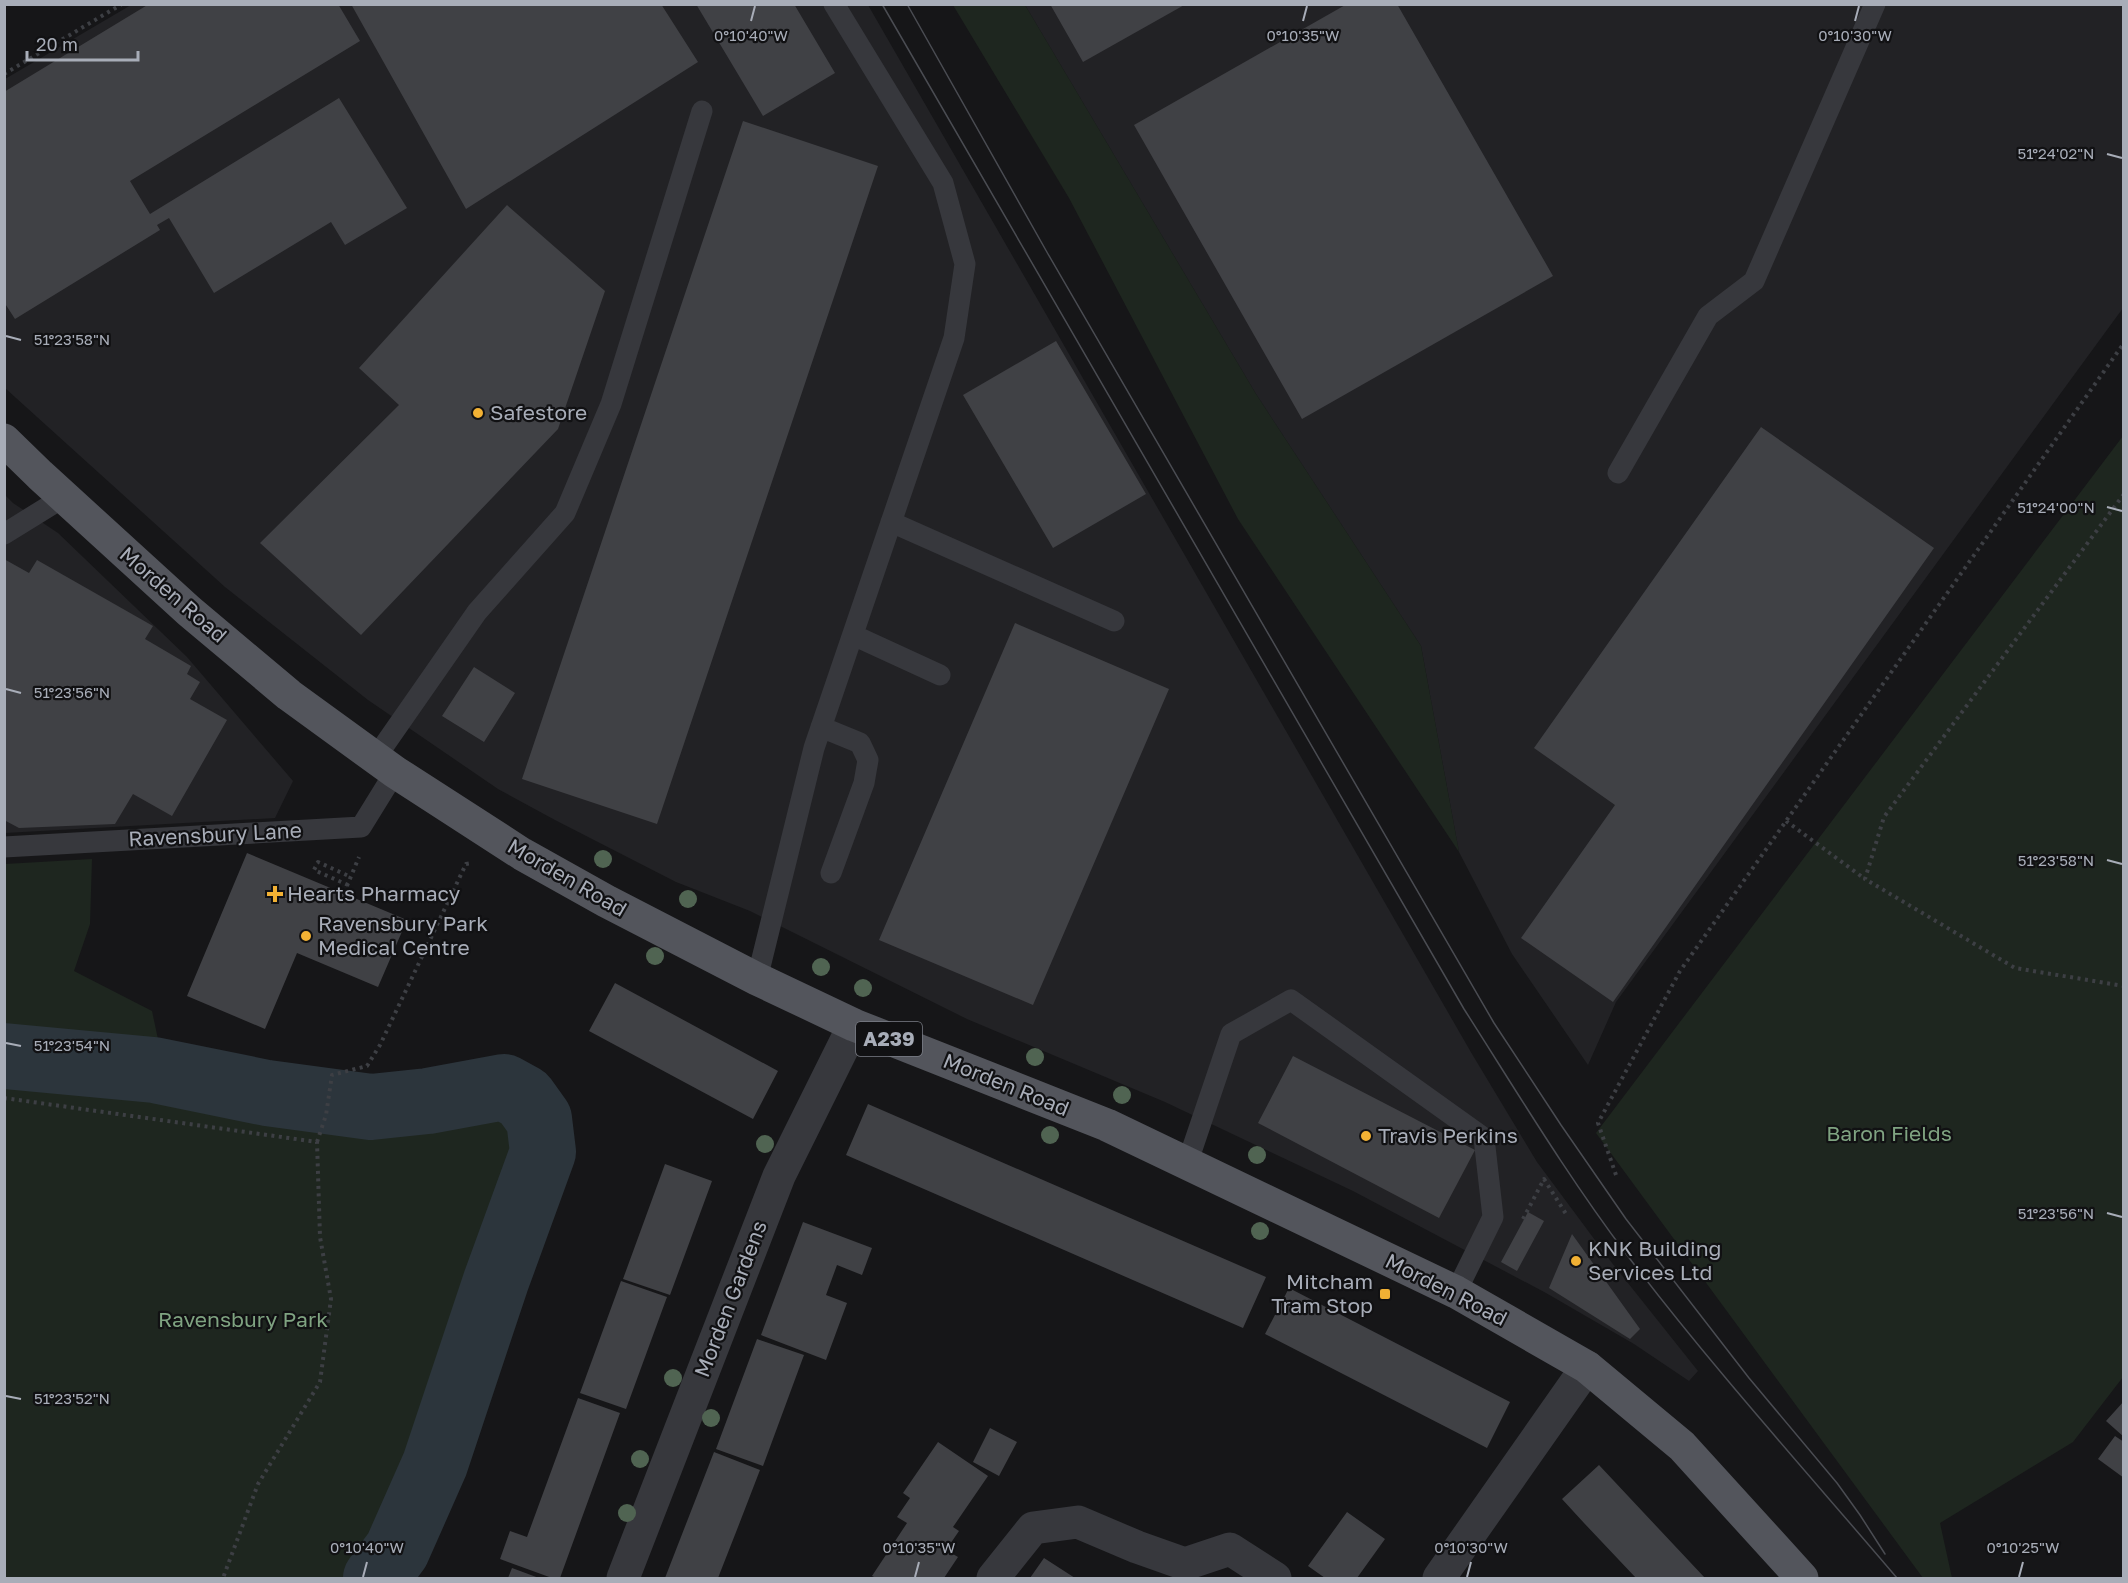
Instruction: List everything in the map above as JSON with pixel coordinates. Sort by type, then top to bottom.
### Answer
[{"type":"main road","name":"Morden Road","points":[[4,440],[189,611],[289,694],[386,765],[522,854],[606,901],[757,979],[854,1025],[1107,1125],[1456,1292],[1587,1367],[1682,1446],[1802,1578]]},
{"type":"street","name":"Morden Gardens","points":[[622,1578],[779,1176],[854,1025]]},
{"type":"street","points":[[1439,1578],[1587,1367]]},
{"type":"street","points":[[993,1578],[1033,1528],[1078,1522],[1185,1564],[1230,1549],[1275,1578]]},
{"type":"lane","points":[[757,979],[814,748],[954,338],[965,264],[943,183],[834,4]]},
{"type":"lane","points":[[1618,473],[1708,316],[1754,281],[1875,4]]},
{"type":"lane","points":[[386,765],[477,612],[565,513],[611,404],[702,111]]},
{"type":"lane","points":[[4,534],[64,497]]},
{"type":"lane","points":[[891,522],[1114,621]]},
{"type":"lane","points":[[853,635],[940,675]]},
{"type":"lane","points":[[821,727],[860,743],[868,760],[864,783],[831,873]]},
{"type":"lane","name":"Ravensbury Lane","points":[[4,847],[361,827],[386,765]]},
{"type":"lane","points":[[1187,1164],[1231,1034],[1292,1000],[1484,1138],[1493,1217],[1456,1292]]},
{"type":"path","points":[[4,74],[122,4]]},
{"type":"path","points":[[1616,1175],[1598,1123],[1680,971],[2124,343]]},
{"type":"path","points":[[1865,879],[1884,817],[2124,494]]},
{"type":"path","points":[[1786,821],[1865,879],[2015,968],[2124,986]]},
{"type":"path","points":[[345,893],[360,854]]},
{"type":"path","points":[[223,1578],[258,1484],[320,1382],[331,1299],[320,1237],[317,1142],[326,1115],[332,1075],[367,1066],[380,1045],[466,864],[522,854]]},
{"type":"path","points":[[348,885],[314,870],[318,862],[351,877]]},
{"type":"path","points":[[4,1098],[317,1142]]},
{"type":"shaded area","points":[[131,5],[868,5],[1472,1054],[1537,1162],[1612,1263],[1698,1371],[1689,1381],[1634,1344],[1546,1293],[1353,1191],[1165,1102],[967,1019],[750,911],[676,882],[555,820],[498,789],[368,700],[225,587],[5,388],[5,79]]},
{"type":"shaded area","points":[[1025,5],[2123,5],[2123,308],[1616,1002],[1588,1065],[1512,954],[1459,852],[1421,646],[1256,394]]},
{"type":"shaded area","points":[[4,494],[13,503],[58,533],[187,657],[293,781],[275,818],[5,833]]},
{"type":"green space","points":[[953,5],[1025,5],[1256,394],[1421,646],[1459,852],[1238,519],[1069,198]]},
{"type":"green space","name":"Baron Fields","points":[[2123,436],[2123,1377],[2073,1442],[1940,1523],[1952,1578],[1923,1578],[1596,1133]]},
{"type":"green space","name":"Ravensbury Park","points":[[92,859],[90,924],[74,971],[152,1011],[162,1058],[268,1083],[373,1096],[505,1076],[531,1087],[564,1107],[543,1186],[505,1285],[448,1460],[401,1564],[390,1578],[5,1578],[5,864]]},
{"type":"building","points":[[149,4],[338,4],[360,41],[130,181],[150,214],[339,98],[407,208],[345,245],[331,222],[214,293],[169,218],[157,225],[160,230],[15,319],[4,302],[4,92]]},
{"type":"building","points":[[351,4],[661,4],[698,62],[466,209]]},
{"type":"building","points":[[696,4],[794,4],[835,73],[763,116]]},
{"type":"building","points":[[1050,4],[1186,4],[1083,62]]},
{"type":"building","points":[[1347,4],[1397,4],[1553,276],[1302,419],[1134,125]]},
{"type":"building","points":[[743,121],[878,166],[657,824],[522,779]]},
{"type":"building","name":"Safestore","points":[[507,205],[605,291],[558,429],[361,635],[260,543],[399,405],[359,368]]},
{"type":"building","points":[[1056,341],[1146,494],[1053,548],[963,395]]},
{"type":"building","points":[[1761,427],[1934,548],[1613,1002],[1521,938],[1615,805],[1534,748]]},
{"type":"building","points":[[4,559],[29,573],[37,560],[153,626],[145,639],[191,666],[187,674],[200,682],[190,699],[227,720],[172,816],[133,794],[115,824],[19,828],[4,820]]},
{"type":"building","points":[[1015,623],[1169,689],[1033,1005],[879,940]]},
{"type":"building","points":[[474,667],[515,693],[484,742],[442,716]]},
{"type":"building","name":"Ravensbury Park Medical Centre","points":[[247,853],[407,920],[378,987],[297,953],[265,1029],[187,996]]},
{"type":"building","points":[[615,983],[778,1071],[753,1119],[589,1031]]},
{"type":"building","name":"Travis Perkins","points":[[1293,1056],[1475,1150],[1439,1218],[1258,1123]]},
{"type":"building","points":[[868,1104],[1266,1277],[1243,1328],[846,1155]]},
{"type":"building","points":[[665,1164],[712,1181],[670,1295],[623,1279]]},
{"type":"building","points":[[1528,1212],[1544,1221],[1517,1271],[1501,1262]]},
{"type":"building","points":[[803,1222],[872,1248],[862,1275],[837,1265],[826,1295],[847,1303],[826,1360],[761,1335]]},
{"type":"building","name":"KNK Building Services Ltd","points":[[1572,1234],[1640,1329],[1630,1339],[1549,1288]]},
{"type":"building","points":[[621,1281],[667,1297],[626,1409],[580,1393]]},
{"type":"building","points":[[1289,1288],[1510,1402],[1487,1448],[1265,1334]]},
{"type":"building","points":[[757,1339],[804,1355],[763,1466],[716,1449]]},
{"type":"building","points":[[578,1398],[620,1413],[560,1578],[552,1578],[500,1559],[510,1531],[527,1537]]},
{"type":"building","points":[[2124,1401],[2124,1437],[2106,1421]]},
{"type":"building","points":[[990,1428],[1017,1442],[999,1476],[973,1462]]},
{"type":"building","points":[[2115,1436],[2124,1442],[2124,1478],[2098,1459]]},
{"type":"building","points":[[938,1442],[988,1476],[953,1527],[959,1531],[946,1550],[958,1557],[944,1578],[876,1578],[872,1576],[907,1523],[897,1517],[910,1498],[903,1493]]},
{"type":"building","points":[[714,1452],[760,1470],[738,1527],[718,1578],[665,1578]]},
{"type":"building","points":[[1599,1465],[1705,1578],[1636,1578],[1584,1523],[1562,1499]]},
{"type":"building","points":[[1347,1512],[1385,1539],[1357,1578],[1325,1578],[1308,1566]]},
{"type":"building","points":[[1044,1558],[1075,1578],[1030,1578]]},
{"type":"building","points":[[512,1568],[539,1578],[508,1578]]},
{"type":"waterway","points":[[4,1056],[154,1070],[267,1093],[371,1107],[428,1101],[504,1087],[524,1098],[539,1119],[543,1152],[496,1281],[435,1464],[397,1550],[376,1578]]},
{"type":"tram line","points":[[882,4],[1464,1009],[1543,1134],[1605,1225],[1659,1297],[1897,1578]]},
{"type":"tram line","points":[[907,4],[1048,254],[1494,1023],[1626,1219],[1749,1378],[1837,1483],[1885,1554]]},
{"type":"place","name":"Safestore","points":[[478,413]]},
{"type":"place","name":"Hearts Pharmacy","points":[[275,894]]},
{"type":"place","name":"Ravensbury Park Medical Centre","points":[[306,936]]},
{"type":"place","name":"Travis Perkins","points":[[1366,1136]]},
{"type":"place","name":"KNK Building Services Ltd","points":[[1576,1261]]},
{"type":"place","name":"Mitcham Tram Stop","points":[[1385,1294]]}]
